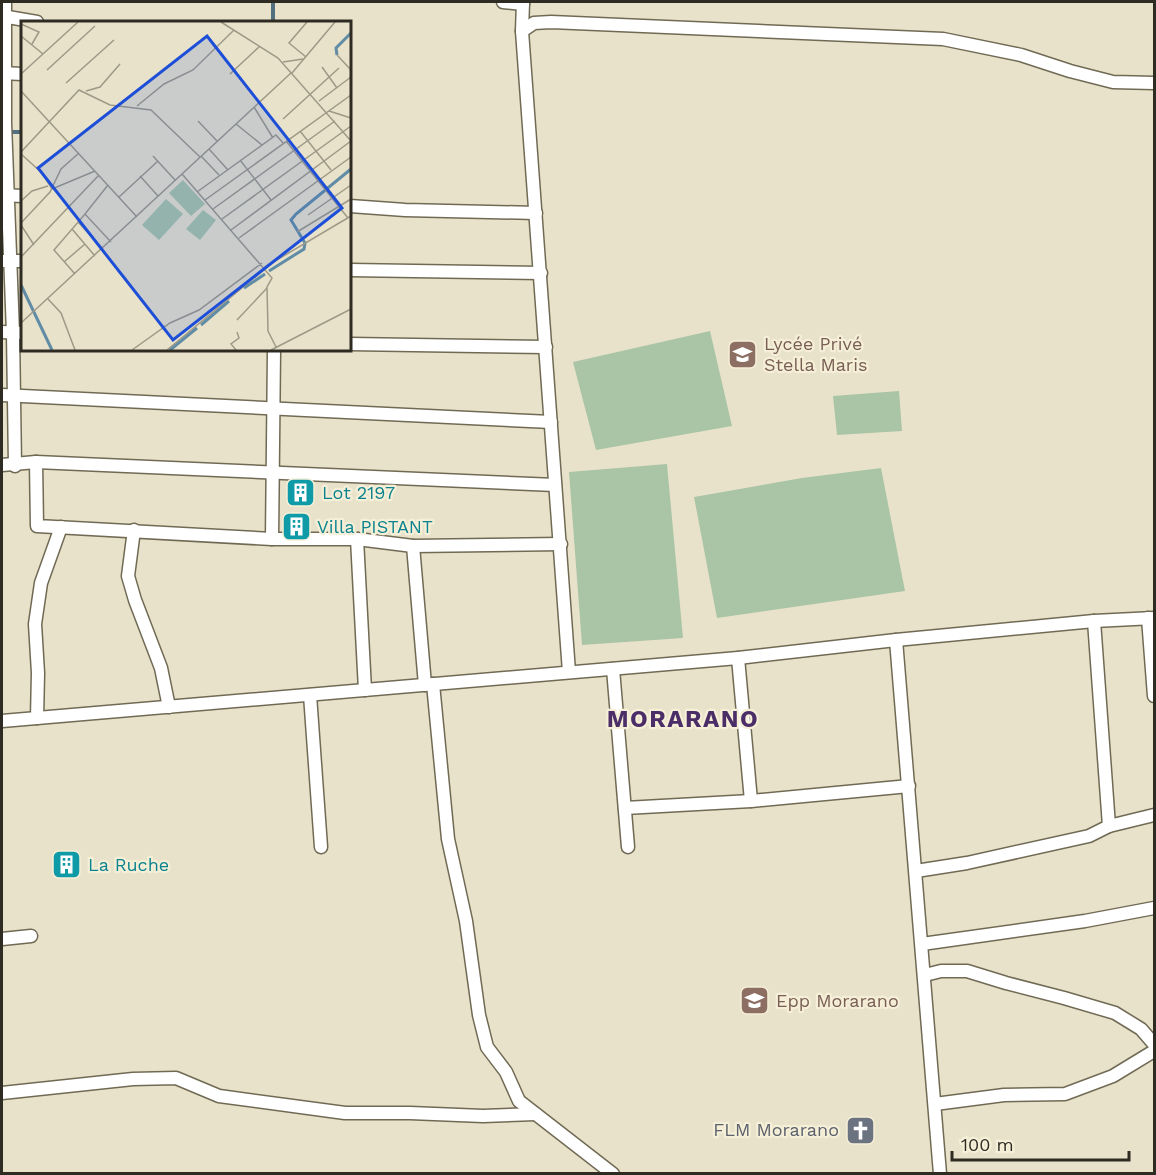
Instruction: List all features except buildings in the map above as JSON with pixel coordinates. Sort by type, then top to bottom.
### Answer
[{"type":"street","points":[[5,2],[3,16],[6,147],[5,261],[12,332],[8,395],[15,466]]},
{"type":"street","points":[[503,2],[523,3],[522,31],[569,672]]},
{"type":"street","points":[[3,16],[31,21]]},
{"type":"street","points":[[522,31],[534,23],[551,22],[943,39],[1021,55],[1113,82],[1155,83]]},
{"type":"street","points":[[3,73],[21,74]]},
{"type":"street","points":[[4,195],[21,196]]},
{"type":"street","points":[[351,206],[405,210],[536,213]]},
{"type":"street","points":[[5,261],[21,261]]},
{"type":"street","points":[[351,270],[540,273]]},
{"type":"street","points":[[351,344],[546,347]]},
{"type":"street","points":[[272,539],[274,351]]},
{"type":"street","points":[[8,395],[551,422]]},
{"type":"street","points":[[2,465],[15,466],[36,462],[555,485]]},
{"type":"street","points":[[36,462],[37,526],[272,539],[357,539],[413,546],[561,544]]},
{"type":"street","points":[[37,718],[38,673],[35,624],[41,583],[61,527]]},
{"type":"street","points":[[134,530],[128,576],[161,668],[169,707]]},
{"type":"street","points":[[357,539],[365,690]]},
{"type":"street","points":[[413,546],[448,839],[466,921],[479,1015],[487,1047],[506,1072],[519,1101],[613,1173]]},
{"type":"street","points":[[2,721],[738,658],[896,640],[1094,621],[1151,618],[1155,696]]},
{"type":"street","points":[[1094,621],[1109,826]]},
{"type":"street","points":[[896,640],[940,1173]]},
{"type":"street","points":[[738,658],[751,801]]},
{"type":"street","points":[[613,669],[628,848]]},
{"type":"street","points":[[310,695],[321,847]]},
{"type":"street","points":[[625,808],[751,801],[909,786]]},
{"type":"street","points":[[916,871],[967,863],[1089,836],[1109,826],[1155,815]]},
{"type":"street","points":[[922,944],[1085,921],[1155,908]]},
{"type":"street","points":[[2,939],[31,936]]},
{"type":"street","points":[[925,975],[941,971],[967,971],[1115,1013],[1141,1029],[1155,1044]]},
{"type":"street","points":[[935,1104],[1004,1095],[1065,1094],[1113,1076],[1155,1051]]},
{"type":"street","points":[[2,1093],[133,1079],[176,1078],[219,1096],[345,1113],[483,1116],[535,1114]]},
{"type":"green space","points":[[710,331],[732,426],[596,450],[573,362]]},
{"type":"green space","points":[[899,391],[902,431],[837,435],[833,396]]},
{"type":"green space","points":[[667,464],[683,638],[582,645],[569,472]]},
{"type":"green space","points":[[881,468],[905,591],[717,618],[694,497],[802,478]]},
{"type":"waterway","points":[[273,2],[273,21]]},
{"type":"waterway","points":[[8,132],[21,132]]},
{"type":"place","name":"Lycée Privé Stella Maris","points":[[743,354]]},
{"type":"place","name":"Lot 2197","points":[[301,493]]},
{"type":"place","name":"Villa PISTANT","points":[[296,527]]},
{"type":"place","name":"La Ruche","points":[[67,865]]},
{"type":"place","name":"Epp Morarano","points":[[755,1001]]},
{"type":"place","name":"FLM Morarano","points":[[860,1130]]},
{"type":"district","name":"MORARANO","points":[[683,719]]}]
